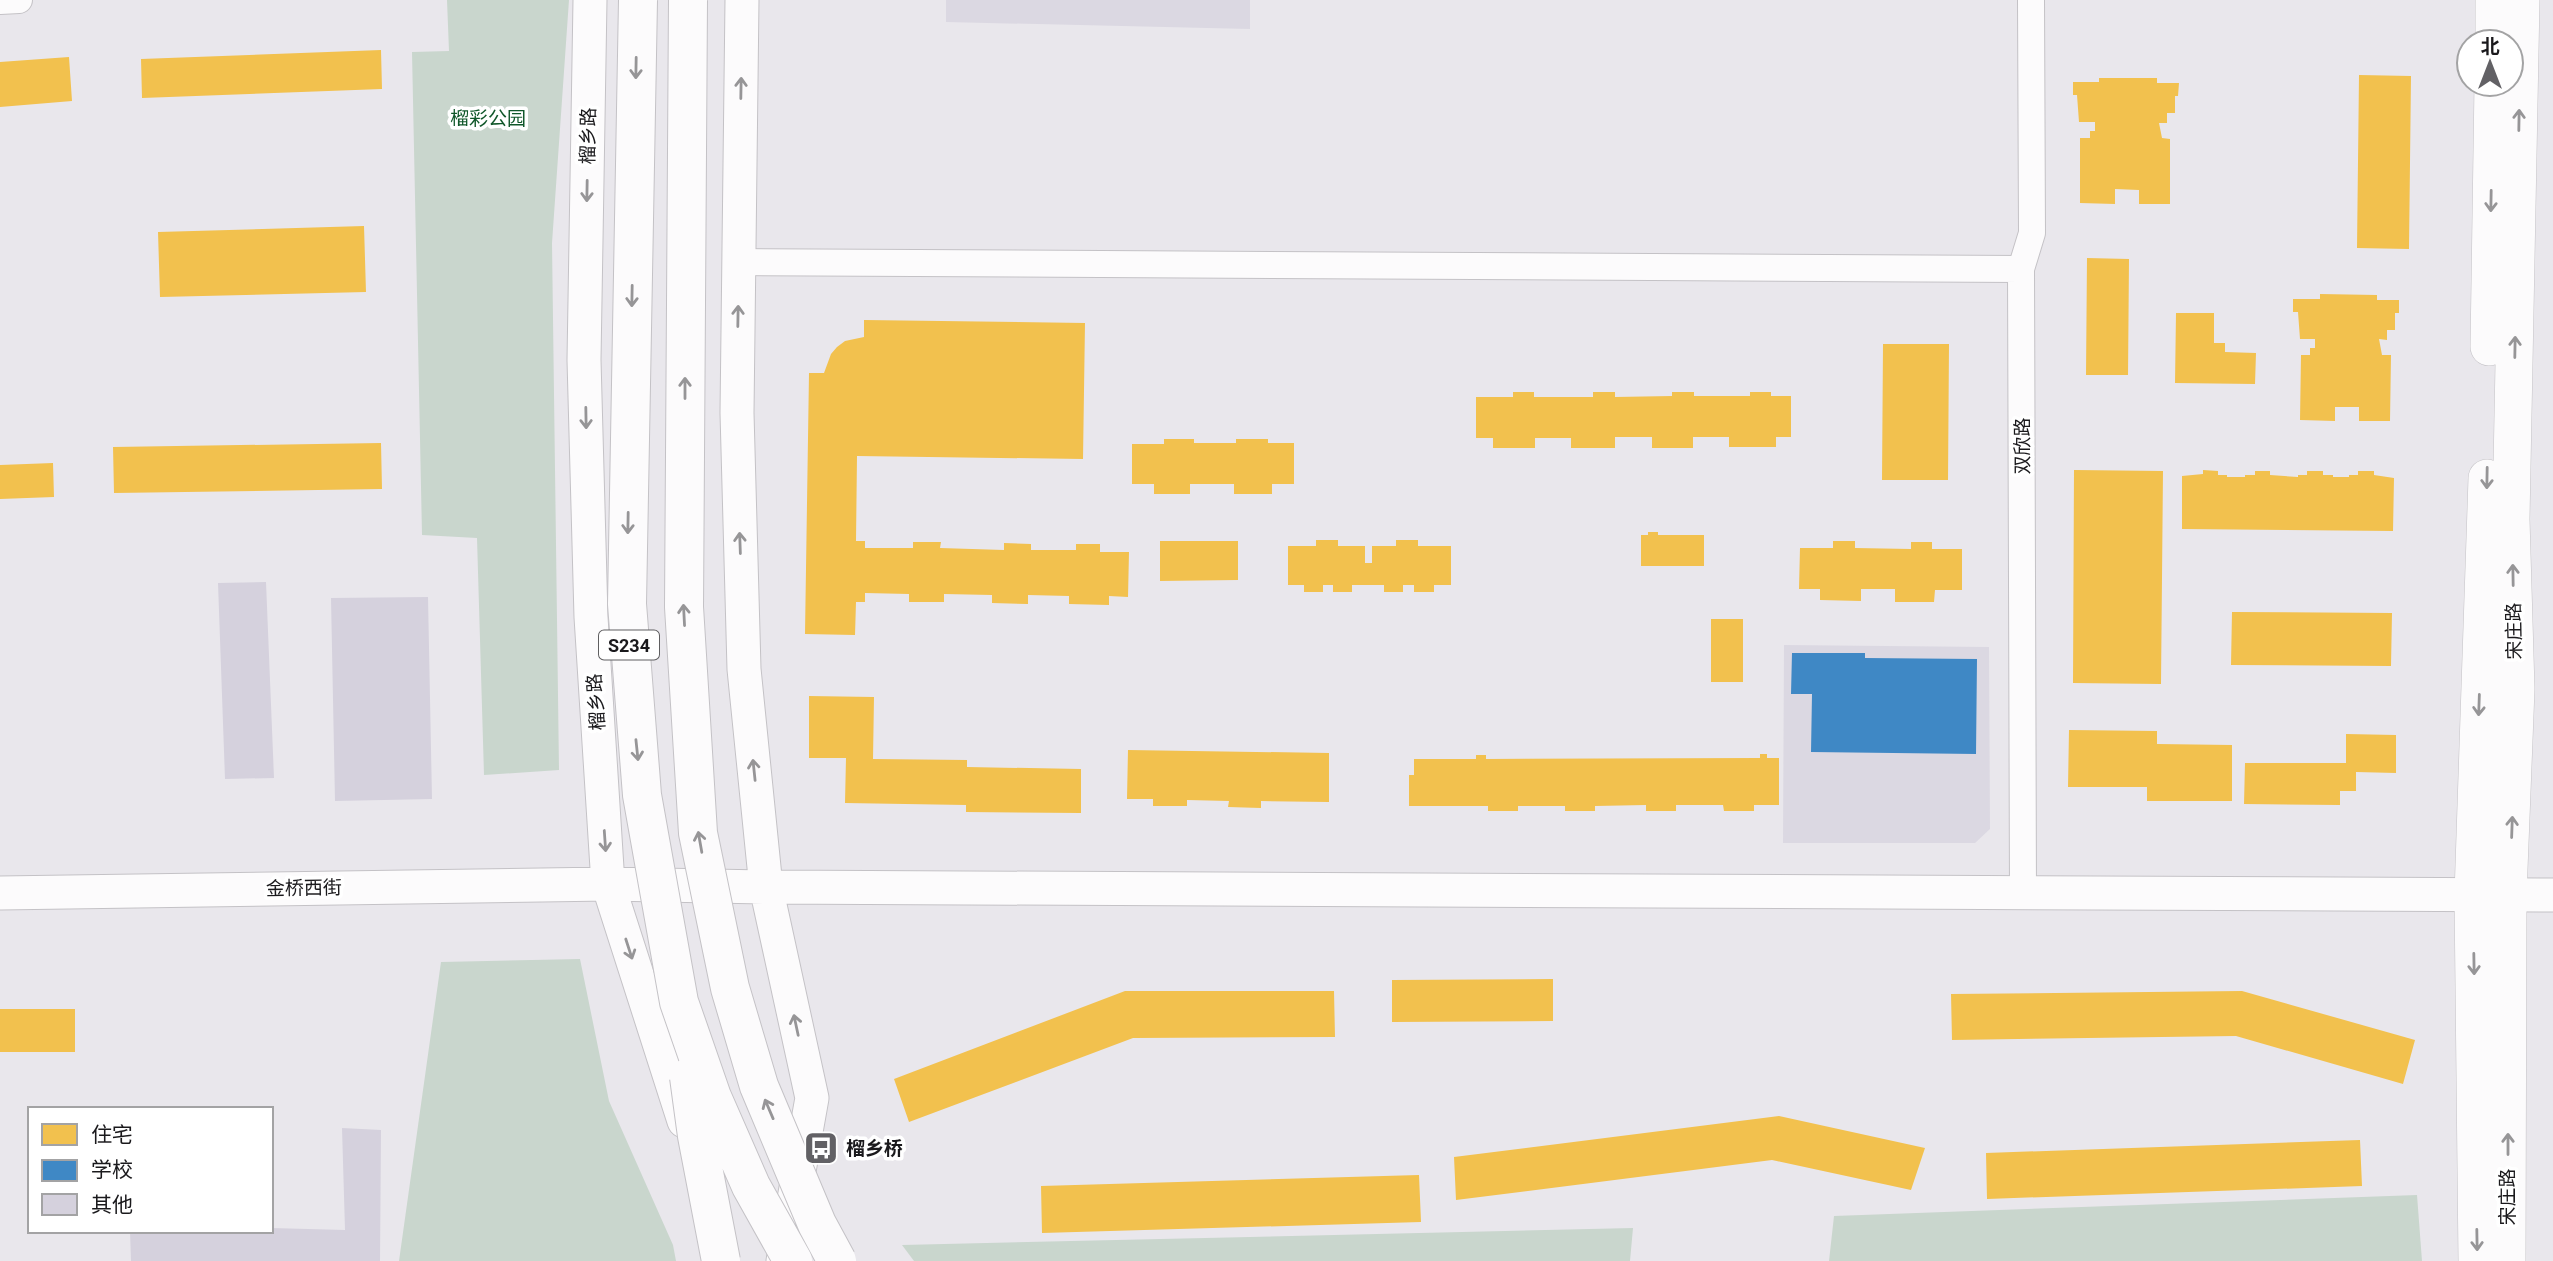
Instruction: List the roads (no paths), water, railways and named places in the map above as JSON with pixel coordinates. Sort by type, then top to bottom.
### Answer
[{"type":"highway","name":"榴乡路","points":[[638,0],[627,604],[642,796],[678,1002],[712,1097],[751,1186],[793,1261]]},
{"type":"highway","name":"S234","points":[[688,0],[684,607],[698,833],[730,988],[759,1086],[817,1224],[837,1261]]},
{"type":"highway","points":[[678,1002],[697,1136],[722,1261]]},
{"type":"main road","points":[[2494,0],[2494,28]]},
{"type":"main road","name":"宋庄路","points":[[2477,1261],[2491,895],[2516,689],[2511,519],[2521,0]]},
{"type":"main road","name":"宋庄路","points":[[2493,98],[2486,513],[2491,895],[2507,1261]]},
{"type":"street","points":[[0,1],[19,0]]},
{"type":"street","name":"榴乡路","points":[[590,0],[584,360],[590,617],[608,884],[708,1197],[722,1261]]},
{"type":"street","points":[[742,0],[737,414],[744,669],[766,887],[812,1098],[783,1261]]},
{"type":"street","name":"双欣路","points":[[2023,893],[2021,269],[2032,233],[2031,0]]},
{"type":"street","points":[[739,262],[2021,269]]},
{"type":"street","name":"金桥西街","points":[[0,892],[608,884],[766,887],[2553,895]]},
{"type":"place","name":"榴乡桥","points":[[821,1148]]},
{"type":"park label","name":"榴彩公园","points":[[488,118]]}]
